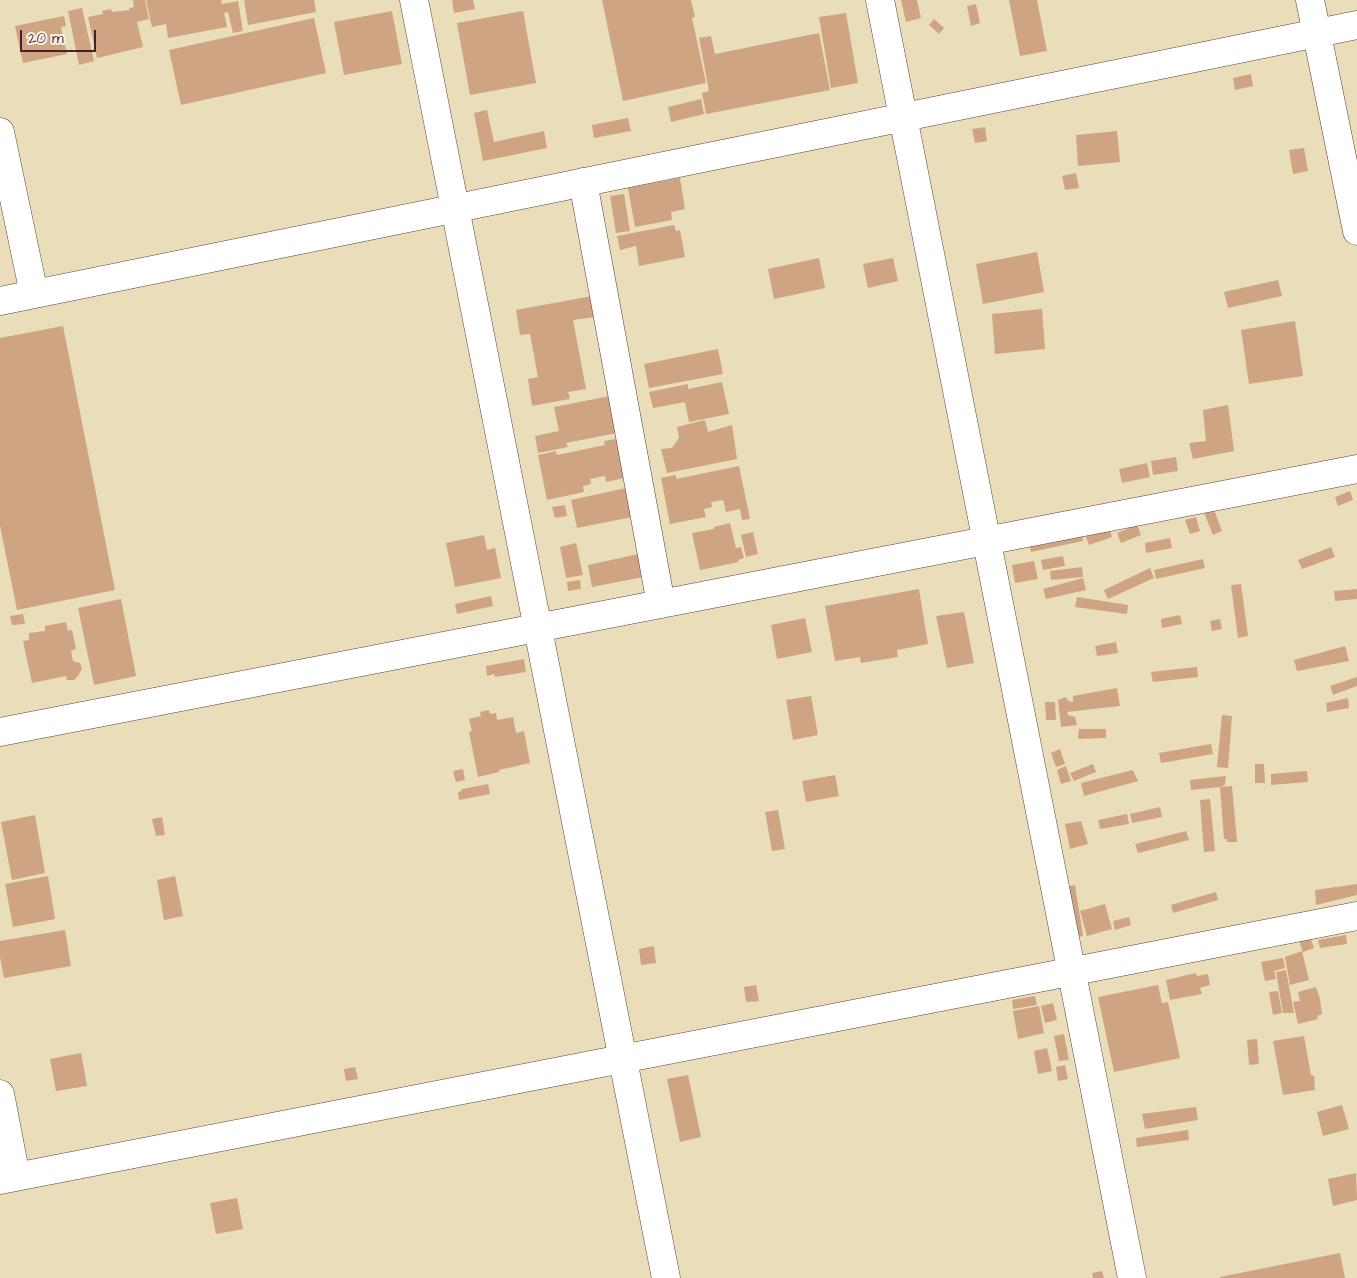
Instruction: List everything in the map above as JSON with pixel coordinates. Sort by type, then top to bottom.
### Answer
[{"type":"street","points":[[414,0],[666,1278]]},
{"type":"street","points":[[880,0],[1132,1278]]},
{"type":"street","points":[[1310,0],[1357,231]]},
{"type":"street","points":[[0,300],[455,209],[1357,24]]},
{"type":"street","points":[[0,132],[34,294]]},
{"type":"street","points":[[583,182],[661,604]]},
{"type":"street","points":[[0,732],[1357,468]]},
{"type":"street","points":[[0,1094],[8,1178],[1357,916]]},
{"type":"building","points":[[133,0],[145,0],[149,19],[137,22],[143,47],[97,58],[88,17],[103,14],[102,11],[111,9],[112,12],[130,10],[129,8],[134,7]]},
{"type":"building","points":[[146,0],[221,0],[222,4],[238,1],[243,31],[233,33],[228,12],[224,13],[227,27],[168,38],[166,24],[152,27]]},
{"type":"building","points":[[244,0],[314,0],[316,12],[248,25]]},
{"type":"building","points":[[452,0],[473,0],[475,9],[454,13]]},
{"type":"building","points":[[602,0],[691,0],[695,17],[692,18],[706,83],[623,101]]},
{"type":"building","points":[[901,0],[917,0],[921,18],[906,22]]},
{"type":"building","points":[[1009,0],[1037,0],[1047,51],[1020,56]]},
{"type":"building","points":[[976,4],[980,23],[971,26],[967,6]]},
{"type":"building","points":[[82,8],[94,61],[79,65],[68,11]]},
{"type":"building","points":[[392,11],[402,64],[344,75],[334,22]]},
{"type":"building","points":[[523,11],[536,83],[470,95],[457,23]]},
{"type":"building","points":[[846,13],[858,83],[831,88],[819,17]]},
{"type":"building","points":[[64,16],[66,26],[61,27],[67,54],[23,63],[15,26]]},
{"type":"building","points":[[314,18],[326,73],[181,105],[169,50]]},
{"type":"building","points":[[934,19],[944,28],[939,34],[929,25]]},
{"type":"building","points":[[819,33],[830,90],[706,114],[702,93],[709,91],[699,38],[711,36],[715,54]]},
{"type":"building","points":[[1251,74],[1253,86],[1235,90],[1233,78]]},
{"type":"building","points":[[701,99],[704,114],[671,122],[668,107]]},
{"type":"building","points":[[487,110],[494,142],[544,131],[547,148],[483,161],[474,113]]},
{"type":"building","points":[[628,118],[631,131],[594,138],[592,125]]},
{"type":"building","points":[[985,127],[987,141],[975,143],[972,129]]},
{"type":"building","points":[[1117,131],[1120,162],[1078,166],[1076,135]]},
{"type":"building","points":[[1304,148],[1308,171],[1293,174],[1289,150]]},
{"type":"building","points":[[1076,173],[1079,188],[1065,190],[1062,176]]},
{"type":"building","points":[[680,178],[685,209],[671,212],[672,220],[635,227],[628,188]]},
{"type":"building","points":[[624,194],[630,231],[616,233],[610,196]]},
{"type":"building","points":[[674,225],[676,231],[680,230],[685,257],[639,266],[636,246],[620,250],[617,236]]},
{"type":"building","points":[[1037,252],[1044,292],[983,304],[976,264]]},
{"type":"building","points":[[819,258],[825,288],[774,299],[768,269]]},
{"type":"building","points":[[893,258],[898,281],[868,288],[863,264]]},
{"type":"building","points":[[1278,280],[1282,296],[1228,308],[1224,292]]},
{"type":"building","points":[[592,296],[595,317],[573,320],[586,389],[568,392],[570,399],[532,406],[528,379],[538,377],[530,334],[520,335],[516,310]]},
{"type":"building","points":[[1042,309],[1045,349],[995,354],[992,314]]},
{"type":"building","points":[[1295,321],[1303,376],[1249,384],[1241,330]]},
{"type":"building","points":[[63,326],[115,590],[17,610],[0,526],[0,338]]},
{"type":"building","points":[[718,349],[723,374],[649,388],[644,364]]},
{"type":"building","points":[[722,382],[729,414],[689,422],[685,402],[653,408],[649,392],[688,384],[688,389]]},
{"type":"building","points":[[615,395],[622,432],[566,443],[568,447],[538,453],[535,436],[559,431],[554,407]]},
{"type":"building","points":[[1228,405],[1234,451],[1193,459],[1189,443],[1206,441],[1203,410]]},
{"type":"building","points":[[705,420],[708,432],[732,425],[737,459],[667,473],[661,449],[672,448],[679,438],[677,427]]},
{"type":"building","points":[[622,438],[629,477],[606,482],[605,476],[590,479],[591,484],[583,486],[584,492],[547,500],[538,455],[556,451],[557,455],[605,445],[604,441]]},
{"type":"building","points":[[1176,457],[1178,471],[1153,475],[1151,461]]},
{"type":"building","points":[[1147,463],[1150,477],[1122,483],[1119,469]]},
{"type":"building","points":[[739,466],[750,519],[742,520],[740,509],[726,512],[723,500],[711,502],[712,507],[704,509],[706,517],[670,524],[661,478],[676,475],[676,479]]},
{"type":"building","points":[[626,488],[632,517],[577,528],[571,500]]},
{"type":"building","points":[[1350,491],[1353,500],[1338,506],[1335,497]]},
{"type":"building","points":[[1212,504],[1222,531],[1213,535],[1202,508]]},
{"type":"building","points":[[565,505],[567,516],[555,518],[552,507]]},
{"type":"building","points":[[1196,517],[1200,531],[1190,534],[1185,520]]},
{"type":"building","points":[[730,523],[736,548],[741,547],[744,558],[738,560],[739,562],[700,570],[692,533],[714,529],[714,527]]},
{"type":"building","points":[[1137,525],[1141,535],[1121,543],[1117,533]]},
{"type":"building","points":[[1109,526],[1112,537],[1089,545],[1085,534]]},
{"type":"building","points":[[753,532],[758,554],[746,557],[741,535]]},
{"type":"building","points":[[1082,532],[1083,541],[1031,552],[1029,544]]},
{"type":"building","points":[[484,535],[487,550],[495,548],[501,578],[455,587],[446,543]]},
{"type":"building","points":[[1170,538],[1172,548],[1146,553],[1145,543]]},
{"type":"building","points":[[576,543],[583,575],[566,578],[560,547]]},
{"type":"building","points":[[1331,547],[1335,557],[1302,569],[1298,560]]},
{"type":"building","points":[[639,554],[643,577],[592,587],[588,565]]},
{"type":"building","points":[[1063,556],[1065,566],[1043,570],[1041,560]]},
{"type":"building","points":[[1203,559],[1205,568],[1156,579],[1154,570]]},
{"type":"building","points":[[1034,561],[1038,579],[1015,583],[1012,565]]},
{"type":"building","points":[[1082,567],[1083,577],[1051,580],[1050,571]]},
{"type":"building","points":[[1150,568],[1154,578],[1108,599],[1104,590]]},
{"type":"building","points":[[1083,578],[1086,590],[1046,599],[1043,589]]},
{"type":"building","points":[[580,580],[581,589],[568,591],[567,582]]},
{"type":"building","points":[[1241,584],[1248,636],[1238,638],[1231,585]]},
{"type":"building","points":[[919,589],[928,644],[897,650],[898,657],[861,663],[860,657],[835,661],[825,606]]},
{"type":"building","points":[[1357,589],[1357,599],[1335,601],[1334,591]]},
{"type":"building","points":[[491,596],[493,606],[457,614],[455,604]]},
{"type":"building","points":[[1077,597],[1128,605],[1127,614],[1075,607]]},
{"type":"building","points":[[121,599],[136,676],[94,685],[78,608]]},
{"type":"building","points":[[964,612],[974,663],[947,668],[936,616]]},
{"type":"building","points":[[23,614],[25,624],[12,625],[10,616]]},
{"type":"building","points":[[1180,615],[1182,624],[1162,628],[1161,619]]},
{"type":"building","points":[[805,618],[812,652],[777,659],[771,625]]},
{"type":"building","points":[[1220,619],[1222,629],[1212,631],[1210,621]]},
{"type":"building","points":[[66,622],[68,631],[72,630],[76,649],[71,651],[73,661],[80,663],[82,669],[74,680],[67,680],[66,676],[32,683],[23,641],[29,640],[29,633],[45,631],[45,626]]},
{"type":"building","points":[[1116,642],[1118,653],[1097,656],[1095,646]]},
{"type":"building","points":[[1345,646],[1349,661],[1297,671],[1294,660]]},
{"type":"building","points":[[524,659],[526,672],[495,677],[494,674],[487,676],[486,666]]},
{"type":"building","points":[[1197,667],[1198,677],[1153,682],[1151,672]]},
{"type":"building","points":[[1357,677],[1357,686],[1333,695],[1330,686]]},
{"type":"building","points":[[1117,688],[1120,706],[1067,712],[1068,715],[1075,717],[1077,725],[1061,727],[1058,700],[1066,697],[1068,701],[1073,702],[1073,696]]},
{"type":"building","points":[[811,696],[818,735],[793,740],[786,700]]},
{"type":"building","points":[[1348,698],[1349,708],[1327,712],[1326,703]]},
{"type":"building","points":[[1045,702],[1055,702],[1056,720],[1046,720]]},
{"type":"building","points":[[489,710],[490,714],[496,713],[497,720],[513,717],[516,733],[524,731],[530,763],[478,777],[469,732],[472,731],[469,719],[481,716],[480,712]]},
{"type":"building","points":[[1222,715],[1232,716],[1228,768],[1217,767]]},
{"type":"building","points":[[1079,729],[1106,729],[1106,738],[1078,739]]},
{"type":"building","points":[[1211,744],[1213,754],[1161,763],[1159,753]]},
{"type":"building","points":[[1060,749],[1065,764],[1056,767],[1051,753]]},
{"type":"building","points":[[1093,764],[1096,772],[1074,781],[1070,773]]},
{"type":"building","points":[[1255,764],[1264,764],[1265,783],[1255,783]]},
{"type":"building","points":[[1066,766],[1071,781],[1061,784],[1057,770]]},
{"type":"building","points":[[463,769],[465,780],[456,782],[453,771]]},
{"type":"building","points":[[1133,770],[1138,781],[1084,796],[1081,783]]},
{"type":"building","points":[[1307,771],[1308,782],[1271,785],[1271,774]]},
{"type":"building","points":[[835,775],[839,796],[806,802],[802,781]]},
{"type":"building","points":[[1226,776],[1225,785],[1191,790],[1190,780]]},
{"type":"building","points":[[488,784],[490,794],[459,800],[458,792],[462,791],[462,789]]},
{"type":"building","points":[[1232,786],[1237,842],[1227,842],[1227,839],[1224,839],[1220,787]]},
{"type":"building","points":[[1210,799],[1215,851],[1204,852],[1200,800]]},
{"type":"building","points":[[1160,807],[1162,817],[1132,823],[1130,814]]},
{"type":"building","points":[[778,810],[785,849],[772,851],[765,812]]},
{"type":"building","points":[[1127,814],[1129,824],[1100,829],[1098,820]]},
{"type":"building","points":[[35,815],[45,873],[12,880],[1,822]]},
{"type":"building","points":[[162,817],[165,835],[156,836],[152,819]]},
{"type":"building","points":[[1081,821],[1088,844],[1070,849],[1065,824]]},
{"type":"building","points":[[1186,831],[1189,840],[1138,853],[1135,844]]},
{"type":"building","points":[[48,876],[55,919],[13,927],[5,884]]},
{"type":"building","points":[[175,876],[183,916],[164,920],[157,880]]},
{"type":"building","points":[[1357,884],[1357,895],[1316,905],[1315,890]]},
{"type":"building","points":[[1075,885],[1083,936],[1073,938],[1065,887]]},
{"type":"building","points":[[1216,892],[1218,900],[1173,913],[1171,905]]},
{"type":"building","points":[[1105,904],[1112,929],[1087,936],[1080,911]]},
{"type":"building","points":[[1129,917],[1131,925],[1115,930],[1113,921]]},
{"type":"building","points":[[65,930],[71,966],[4,978],[0,957],[0,941]]},
{"type":"building","points":[[1346,935],[1347,944],[1320,948],[1318,940]]},
{"type":"building","points":[[1310,937],[1314,948],[1303,952],[1299,941]]},
{"type":"building","points":[[654,946],[656,963],[641,965],[639,949]]},
{"type":"building","points":[[1302,951],[1309,980],[1290,985],[1285,957]]},
{"type":"building","points":[[1283,958],[1285,968],[1274,971],[1276,979],[1265,981],[1261,962]]},
{"type":"building","points":[[1286,970],[1294,1013],[1283,1013],[1276,972]]},
{"type":"building","points":[[1196,973],[1197,976],[1208,974],[1210,985],[1200,988],[1202,994],[1170,1000],[1166,980]]},
{"type":"building","points":[[756,985],[759,1001],[746,1002],[744,987]]},
{"type":"building","points":[[1158,985],[1162,1003],[1168,1002],[1180,1058],[1114,1072],[1098,997]]},
{"type":"building","points":[[1316,987],[1322,1014],[1317,1016],[1318,1019],[1298,1024],[1293,1002],[1300,1001],[1298,992]]},
{"type":"building","points":[[1278,991],[1282,1013],[1273,1015],[1269,992]]},
{"type":"building","points":[[1035,996],[1037,1005],[1013,1009],[1012,1000]]},
{"type":"building","points":[[1053,1003],[1057,1020],[1045,1023],[1041,1006]]},
{"type":"building","points":[[1039,1006],[1044,1033],[1018,1039],[1013,1011]]},
{"type":"building","points":[[1064,1034],[1069,1060],[1059,1061],[1054,1036]]},
{"type":"building","points":[[1304,1036],[1311,1075],[1314,1076],[1315,1090],[1283,1095],[1273,1041]]},
{"type":"building","points":[[1257,1039],[1259,1064],[1249,1065],[1247,1040]]},
{"type":"building","points":[[1047,1048],[1052,1071],[1038,1074],[1034,1051]]},
{"type":"building","points":[[81,1053],[87,1086],[56,1091],[50,1059]]},
{"type":"building","points":[[1065,1065],[1068,1079],[1058,1081],[1056,1067]]},
{"type":"building","points":[[355,1067],[358,1079],[346,1081],[344,1069]]},
{"type":"building","points":[[688,1075],[701,1137],[680,1142],[667,1079]]},
{"type":"building","points":[[1342,1105],[1349,1129],[1323,1136],[1317,1112]]},
{"type":"building","points":[[1196,1107],[1198,1120],[1145,1129],[1142,1114]]},
{"type":"building","points":[[1188,1130],[1189,1140],[1137,1147],[1136,1138]]},
{"type":"building","points":[[1356,1173],[1357,1200],[1333,1206],[1328,1179]]},
{"type":"building","points":[[237,1198],[243,1229],[216,1234],[210,1203]]},
{"type":"building","points":[[1340,1253],[1345,1278],[1220,1278],[1220,1277]]},
{"type":"building","points":[[1102,1271],[1104,1278],[1093,1278],[1092,1273]]}]
